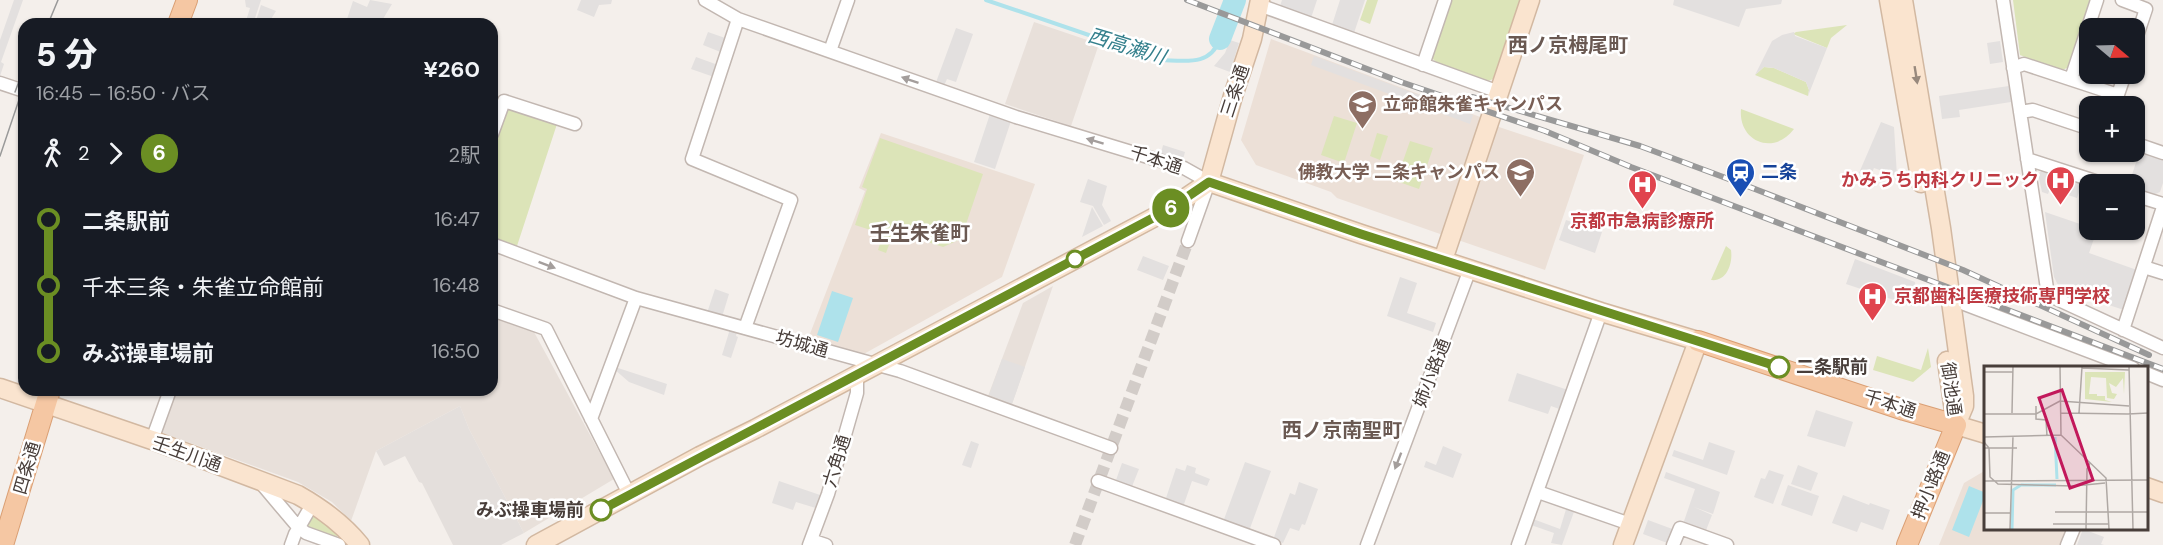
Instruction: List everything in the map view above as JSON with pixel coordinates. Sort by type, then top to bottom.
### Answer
[{"type":"main road","points":[[180,18],[187,0]]},
{"type":"main road","name":"千本通","points":[[1698,341],[1904,410],[1956,425]]},
{"type":"main road","name":"四条通","points":[[3,545],[48,397]]},
{"type":"main road","name":"押小路通","points":[[1907,545],[1956,425]]},
{"type":"street","name":"千本通","points":[[705,0],[738,19],[1016,117],[1184,168],[1209,182],[1601,312],[1698,341]]},
{"type":"street","points":[[830,51],[848,0]]},
{"type":"street","points":[[1423,65],[1445,0]]},
{"type":"street","points":[[1443,260],[1530,0]]},
{"type":"street","name":"御池通","points":[[1889,0],[1901,12],[1939,217],[1964,406],[1956,425]]},
{"type":"street","points":[[2002,0],[2048,295],[2163,348]]},
{"type":"street","points":[[2071,79],[2097,0]]},
{"type":"street","points":[[2122,0],[2146,9],[2143,18]]},
{"type":"street","points":[[1260,3],[1499,92]]},
{"type":"street","name":"三条通","points":[[1209,182],[1252,39],[1260,3]]},
{"type":"street","name":"御池通","points":[[1901,12],[1951,402],[1956,425]]},
{"type":"street","points":[[738,19],[692,159],[790,200],[745,328]]},
{"type":"street","points":[[2013,69],[2024,64],[2071,79],[2106,96]]},
{"type":"street","points":[[0,83],[18,89]]},
{"type":"street","points":[[498,118],[504,101],[575,124]]},
{"type":"street","points":[[2020,112],[2033,110],[2079,125]]},
{"type":"street","points":[[2145,147],[2163,153]]},
{"type":"street","points":[[2027,159],[2079,176]]},
{"type":"street","points":[[1188,241],[1209,182]]},
{"type":"street","points":[[538,544],[1168,210],[1209,182]]},
{"type":"street","points":[[2123,330],[2163,205],[2145,199]]},
{"type":"street","name":"坊城通","points":[[498,246],[636,298],[900,371],[1111,448]]},
{"type":"street","points":[[2144,267],[2163,273]]},
{"type":"street","name":"姉小路通","points":[[1367,545],[1470,269]]},
{"type":"street","points":[[591,419],[636,298]]},
{"type":"street","points":[[1951,299],[2128,366]]},
{"type":"street","points":[[498,312],[546,329],[629,494]]},
{"type":"street","points":[[1518,545],[1601,312]]},
{"type":"street","points":[[1623,545],[1698,341]]},
{"type":"street","points":[[2148,374],[2163,380]]},
{"type":"street","name":"六角通","points":[[810,542],[828,494],[857,393],[857,375]]},
{"type":"street","name":"壬生川通","points":[[0,388],[18,391]]},
{"type":"street","points":[[152,440],[168,396]]},
{"type":"street","name":"壬生川通","points":[[48,397],[152,440],[298,495],[313,503],[346,529],[360,545]]},
{"type":"street","name":"千本通","points":[[1956,425],[1984,433]]},
{"type":"street","points":[[258,480],[298,527],[306,533],[339,545]]},
{"type":"street","points":[[1098,481],[1274,545]]},
{"type":"street","points":[[2148,488],[2163,493]]},
{"type":"street","points":[[1538,492],[1630,524]]},
{"type":"street","points":[[291,545],[298,527],[313,503]]},
{"type":"street","points":[[1673,545],[1680,528],[1728,545],[1732,543],[1739,545]]},
{"type":"street","points":[[2067,545],[2073,530]]},
{"type":"street","points":[[810,542],[826,545]]},
{"type":"shaded area","points":[[14,0],[23,0],[1,62],[4,64],[0,76],[0,40]]},
{"type":"shaded area","points":[[245,0],[261,0],[255,18],[247,18],[250,8],[246,7]]},
{"type":"shaded area","points":[[370,0],[392,4],[384,18],[347,18],[353,1],[367,7]]},
{"type":"shaded area","points":[[581,0],[612,0],[611,4],[599,5],[594,17],[577,10]]},
{"type":"shaded area","points":[[1282,0],[1317,0],[1310,21],[1279,9]]},
{"type":"shaded area","points":[[1340,0],[1365,0],[1353,36],[1331,28]]},
{"type":"shaded area","points":[[1674,0],[1782,0],[1781,4],[1746,9],[1739,27],[1673,5]]},
{"type":"shaded area","points":[[261,5],[276,11],[272,18],[257,18]]},
{"type":"shaded area","points":[[1034,22],[1099,44],[1071,126],[1005,104]]},
{"type":"shaded area","points":[[956,28],[973,34],[956,82],[947,79],[943,88],[935,85]]},
{"type":"shaded area","points":[[708,32],[728,39],[723,53],[703,45]]},
{"type":"shaded area","points":[[1794,32],[1795,36],[1827,48],[1808,96],[1809,90],[1806,82],[1774,68],[1764,67],[1755,75],[1772,41]]},
{"type":"shaded area","name":"立命館朱雀キャンパス","points":[[1271,39],[1483,118],[1443,235],[1337,198],[1331,192],[1256,165],[1241,140]]},
{"type":"shaded area","points":[[1230,40],[1239,43],[1230,72],[1214,66],[1225,53]]},
{"type":"shaded area","points":[[2000,41],[2003,62],[1990,64],[1987,43]]},
{"type":"shaded area","points":[[1314,56],[1473,115],[1470,124],[1311,65]]},
{"type":"shaded area","points":[[696,57],[718,65],[714,77],[691,69]]},
{"type":"shaded area","points":[[2009,86],[2011,102],[1959,110],[1960,117],[1942,119],[1939,96]]},
{"type":"shaded area","points":[[990,114],[1011,121],[995,169],[974,162]]},
{"type":"shaded area","points":[[1881,122],[1894,127],[1897,176],[1874,168],[1870,177],[1859,173]]},
{"type":"shaded area","name":"佛教大学 二条キャンパス","points":[[1496,126],[1584,155],[1545,270],[1458,240]]},
{"type":"shaded area","points":[[881,133],[1035,184],[1002,277],[862,355],[808,339],[865,191],[859,188]]},
{"type":"shaded area","points":[[1163,145],[1185,152],[1182,163],[1160,157]]},
{"type":"shaded area","points":[[2145,152],[2163,158],[2163,183],[2160,192],[2153,195],[2145,192],[2145,174],[2132,174],[2136,162],[2145,162]]},
{"type":"shaded area","points":[[2043,170],[2079,182],[2077,198],[2050,189],[2048,194],[2042,192],[2038,174]]},
{"type":"shaded area","points":[[1088,179],[1107,186],[1102,205],[1111,221],[1104,225],[1093,206],[1080,202]]},
{"type":"shaded area","points":[[1092,207],[1103,226],[1082,237]]},
{"type":"shaded area","points":[[2045,212],[2079,224],[2079,240],[2094,240],[2089,253],[2137,270],[2124,310],[2060,289],[2054,277]]},
{"type":"shaded area","points":[[1566,220],[1602,232],[1595,253],[1559,240]]},
{"type":"shaded area","points":[[1143,256],[1169,266],[1163,280],[1137,270]]},
{"type":"shaded area","points":[[1855,259],[1915,282],[1917,301],[1915,307],[1846,284]]},
{"type":"shaded area","points":[[1400,277],[1417,283],[1407,313],[1436,323],[1433,332],[1387,316]]},
{"type":"shaded area","points":[[1053,286],[1012,404],[988,396],[1023,303]]},
{"type":"shaded area","points":[[715,289],[729,294],[722,317],[707,313]]},
{"type":"shaded area","points":[[498,319],[534,332],[614,479],[524,533],[469,429],[460,406],[376,451],[351,521],[332,502],[298,482],[160,432],[173,396],[498,396]]},
{"type":"shaded area","points":[[730,329],[737,331],[736,336],[738,337],[731,358],[722,355]]},
{"type":"shaded area","points":[[1002,359],[1025,367],[1012,404],[989,395]]},
{"type":"shaded area","points":[[615,367],[667,384],[664,395],[629,382],[614,369]]},
{"type":"shaded area","points":[[1517,373],[1568,390],[1562,410],[1551,406],[1548,414],[1508,401]]},
{"type":"shaded area","points":[[460,406],[469,429],[524,533],[501,545],[453,545],[422,483],[419,482],[405,456],[384,466],[376,451]]},
{"type":"shaded area","points":[[1816,410],[1853,422],[1845,447],[1807,436]]},
{"type":"shaded area","points":[[971,441],[979,444],[971,468],[962,465]]},
{"type":"shaded area","points":[[1709,442],[1735,451],[1727,475],[1672,456],[1674,450],[1703,460]]},
{"type":"shaded area","points":[[1443,446],[1462,454],[1453,478],[1424,467],[1426,461],[1436,465]]},
{"type":"shaded area","points":[[1245,462],[1271,471],[1249,531],[1223,522]]},
{"type":"shaded area","points":[[1122,463],[1139,469],[1131,489],[1115,483]]},
{"type":"shaded area","points":[[1187,465],[1196,468],[1195,473],[1210,479],[1207,486],[1192,481],[1183,507],[1165,501],[1176,468],[1185,471]]},
{"type":"shaded area","points":[[1798,465],[1818,473],[1811,491],[1791,484]]},
{"type":"shaded area","points":[[1769,470],[1784,475],[1773,504],[1754,497],[1761,478],[1765,479]]},
{"type":"shaded area","points":[[1984,471],[1984,530],[2067,530],[2060,545],[1939,545],[1964,483]]},
{"type":"shaded area","points":[[1666,472],[1720,492],[1713,514],[1694,507],[1712,515],[1705,533],[1683,524],[1695,489],[1664,478]]},
{"type":"shaded area","points":[[779,481],[823,496],[819,509],[796,502],[793,510],[772,503]]},
{"type":"shaded area","points":[[1299,482],[1318,489],[1305,525],[1302,524],[1299,531],[1290,528],[1283,543],[1273,540],[1290,493],[1295,495]]},
{"type":"shaded area","points":[[1788,485],[1819,496],[1812,516],[1781,505]]},
{"type":"shaded area","points":[[1843,495],[1890,510],[1883,530],[1861,522],[1857,532],[1832,523]]},
{"type":"shaded area","points":[[1567,506],[1575,509],[1562,545],[1551,543],[1554,533],[1531,525],[1533,519],[1560,529]]},
{"type":"shaded area","points":[[1648,520],[1675,530],[1670,544],[1643,534]]},
{"type":"shaded area","points":[[2083,530],[2104,537],[2101,544],[2104,545],[2077,545]]},
{"type":"green space","points":[[1367,0],[1378,0],[1370,24],[1360,20]]},
{"type":"green space","points":[[1451,0],[1523,0],[1496,78],[1488,81],[1438,64],[1432,58]]},
{"type":"green space","points":[[2013,0],[2090,0],[2084,18],[2079,18],[2079,35],[2069,67],[2060,71],[2020,55]]},
{"type":"green space","points":[[1847,25],[1831,38],[1827,48],[1793,34],[1796,32]]},
{"type":"green space","points":[[1764,67],[1774,68],[1806,82],[1809,90],[1808,96],[1755,75]]},
{"type":"green space","points":[[513,108],[557,124],[516,249],[498,242],[498,132],[505,110]]},
{"type":"green space","points":[[1741,109],[1794,129],[1777,142],[1759,142],[1745,130]]},
{"type":"green space","points":[[1334,116],[1357,123],[1344,163],[1321,155]]},
{"type":"green space","points":[[1377,133],[1388,136],[1380,160],[1370,156]]},
{"type":"green space","points":[[880,138],[983,174],[961,239],[943,247],[894,231],[886,253],[878,250],[883,234],[855,225],[867,189],[862,187]]},
{"type":"green space","points":[[1410,141],[1433,148],[1419,189],[1396,181]]},
{"type":"green space","points":[[1726,246],[1731,250],[1728,271],[1721,278],[1711,280]]},
{"type":"green space","points":[[1928,348],[1931,367],[1913,382],[1873,370],[1877,356],[1921,370]]},
{"type":"green space","points":[[314,515],[338,534],[336,538],[307,528],[306,526]]},
{"type":"water","points":[[832,291],[853,298],[838,342],[817,335]]},
{"type":"water","points":[[1969,486],[1984,492],[1984,498],[1969,537],[1952,530]]},
{"type":"waterway","name":"西高瀬川","points":[[986,0],[1162,60],[1189,61],[1204,58],[1216,48],[1220,39]]},
{"type":"waterway","name":"西高瀬川","points":[[1220,39],[1235,0]]},
{"type":"tunnel","points":[[1075,545],[1188,241]]},
{"type":"tram line","points":[[50,18],[58,0]]},
{"type":"tram line","points":[[15,92],[18,84]]},
{"type":"tram line","points":[[0,156],[18,103]]},
{"type":"railway","points":[[1187,0],[1401,82],[1545,131],[1631,167],[2163,369]]},
{"type":"railway","points":[[1472,97],[1640,146],[1742,184],[1963,270],[2149,355]]},
{"type":"bus line","name":"6","points":[[601,510],[1168,210],[1209,182],[1601,312],[1779,367]]},
{"type":"place","name":"立命館朱雀キャンパス","points":[[1362,130]]},
{"type":"place","name":"佛教大学 二条キャンパス","points":[[1521,198]]},
{"type":"place","name":"二条","points":[[1740,198]]},
{"type":"place","name":"かみうち内科クリニック","points":[[2060,206]]},
{"type":"place","name":"京都市急病診療所","points":[[1642,210]]},
{"type":"place","name":"京都歯科医療技術専門学校","points":[[1873,322]]},
{"type":"place","name":"二条駅前","points":[[1779,367]]},
{"type":"place","name":"みぶ操車場前","points":[[601,510]]},
{"type":"district","name":"西ノ京栂尾町","points":[[1568,45]]},
{"type":"district","name":"壬生朱雀町","points":[[920,233]]},
{"type":"district","name":"西ノ京南聖町","points":[[1342,430]]}]
